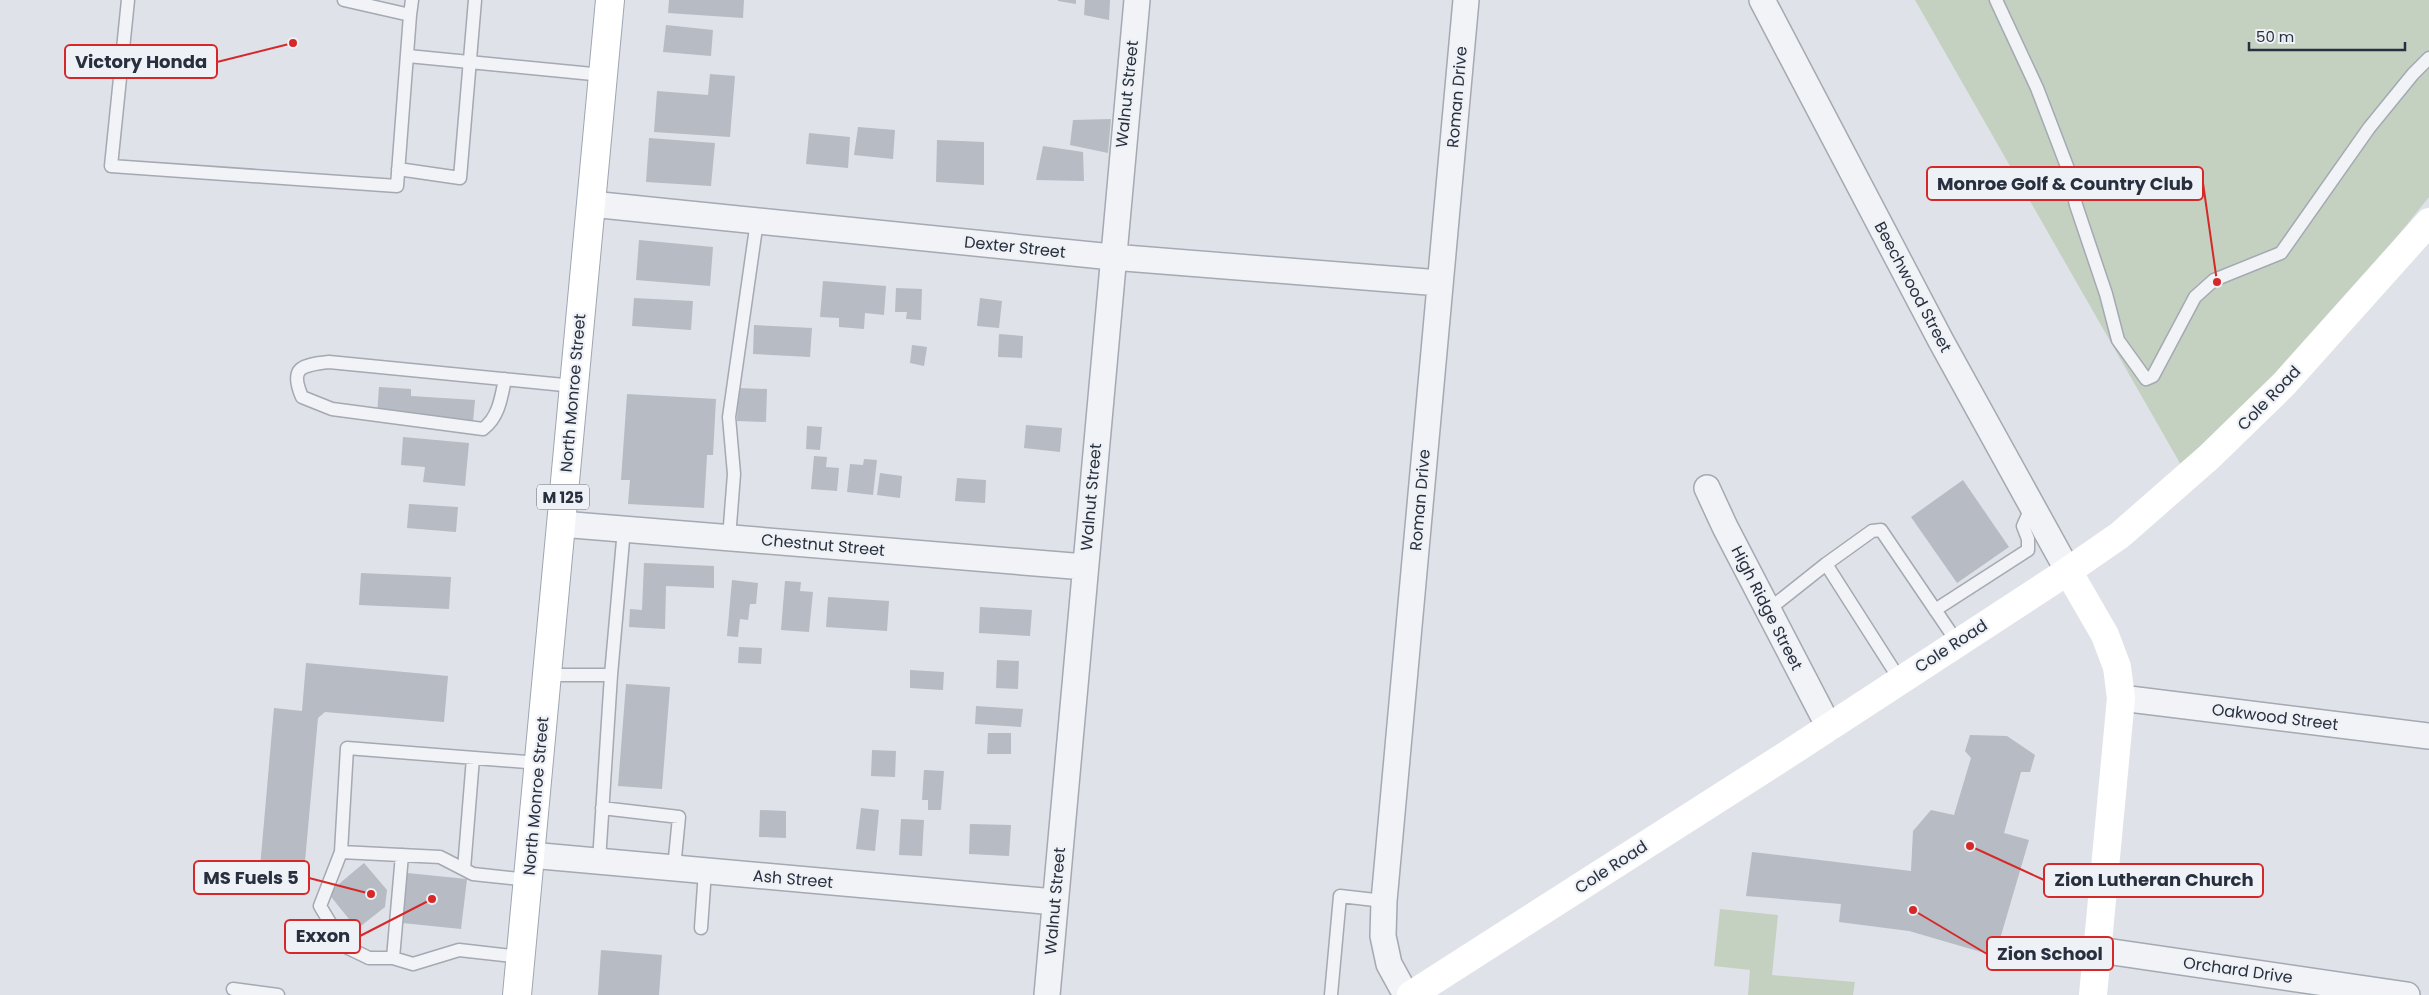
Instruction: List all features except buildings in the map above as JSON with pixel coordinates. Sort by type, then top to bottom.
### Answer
[{"type":"street","name":"North Monroe Street","points":[[517,995],[610,0]]},
{"type":"street","name":"Walnut Street","points":[[1047,995],[1112,256],[1137,0]]},
{"type":"street","name":"Roman Drive","points":[[1406,995],[1389,964],[1383,936],[1384,902],[1466,0]]},
{"type":"street","name":"Beechwood Street","points":[[1762,0],[1932,323],[2068,571]]},
{"type":"street","name":"Dexter Street","points":[[591,204],[1112,256],[1440,283]]},
{"type":"street","name":"Cole Road","points":[[1411,995],[1829,727],[2120,535],[2210,457],[2284,384],[2429,222]]},
{"type":"street","name":"High Ridge Street","points":[[1707,488],[1829,727]]},
{"type":"street","name":"Chestnut Street","points":[[561,524],[1084,567]]},
{"type":"street","points":[[2068,571],[2105,635],[2117,667],[2121,698],[2099,950],[2093,995]]},
{"type":"street","name":"Oakwood Street","points":[[2121,698],[2429,736]]},
{"type":"street","name":"Ash Street","points":[[529,868],[599,862],[1055,902]]},
{"type":"street","name":"Orchard Drive","points":[[2099,950],[2407,995]]},
{"type":"lane","points":[[128,0],[111,166],[397,186],[412,0]]},
{"type":"lane","points":[[344,0],[410,14]]},
{"type":"lane","points":[[398,170],[460,178],[475,0]]},
{"type":"lane","points":[[1996,0],[2037,88],[2065,161],[2088,244],[2106,294],[2118,340],[2146,379],[2153,376],[2195,298],[2214,280],[2281,253],[2369,128],[2413,74],[2429,58]]},
{"type":"lane","points":[[408,56],[603,75]]},
{"type":"lane","points":[[729,538],[734,474],[729,417],[757,221]]},
{"type":"lane","points":[[505,379],[498,410],[490,424],[483,429],[332,409],[302,397],[295,381],[298,372],[308,364],[329,362],[505,379],[574,386]]},
{"type":"lane","points":[[1935,610],[2028,550],[2028,539],[2023,526],[2032,505]]},
{"type":"lane","points":[[599,862],[611,676],[624,529]]},
{"type":"lane","points":[[1768,610],[1826,564],[1872,531],[1881,530],[1957,642]]},
{"type":"lane","points":[[1826,564],[1900,680]]},
{"type":"lane","points":[[547,675],[611,676]]},
{"type":"lane","points":[[521,958],[459,950],[413,964],[393,958],[369,958],[344,946],[320,906],[341,852],[347,748],[539,763]]},
{"type":"lane","points":[[464,869],[473,758]]},
{"type":"lane","points":[[602,808],[679,817],[674,868]]},
{"type":"lane","points":[[341,852],[440,857],[473,874],[529,868]]},
{"type":"lane","points":[[393,958],[402,855]]},
{"type":"lane","points":[[701,928],[705,871]]},
{"type":"lane","points":[[1331,995],[1340,896],[1384,902]]},
{"type":"lane","points":[[233,989],[278,995]]},
{"type":"green space","points":[[1915,0],[2429,0],[2429,197],[2372,267],[2311,337],[2248,403],[2181,465]]},
{"type":"green space","points":[[1720,909],[1778,915],[1772,975],[1855,982],[1853,995],[1748,995],[1750,970],[1714,966]]},
{"type":"place","name":"Victory Honda","points":[[293,43]]},
{"type":"place","name":"Monroe Golf & Country Club","points":[[2217,282]]},
{"type":"place","name":"Zion Lutheran Church","points":[[1970,846]]},
{"type":"place","name":"MS Fuels 5","points":[[371,894]]},
{"type":"place","name":"Exxon","points":[[432,899]]},
{"type":"place","name":"Zion School","points":[[1913,910]]}]
